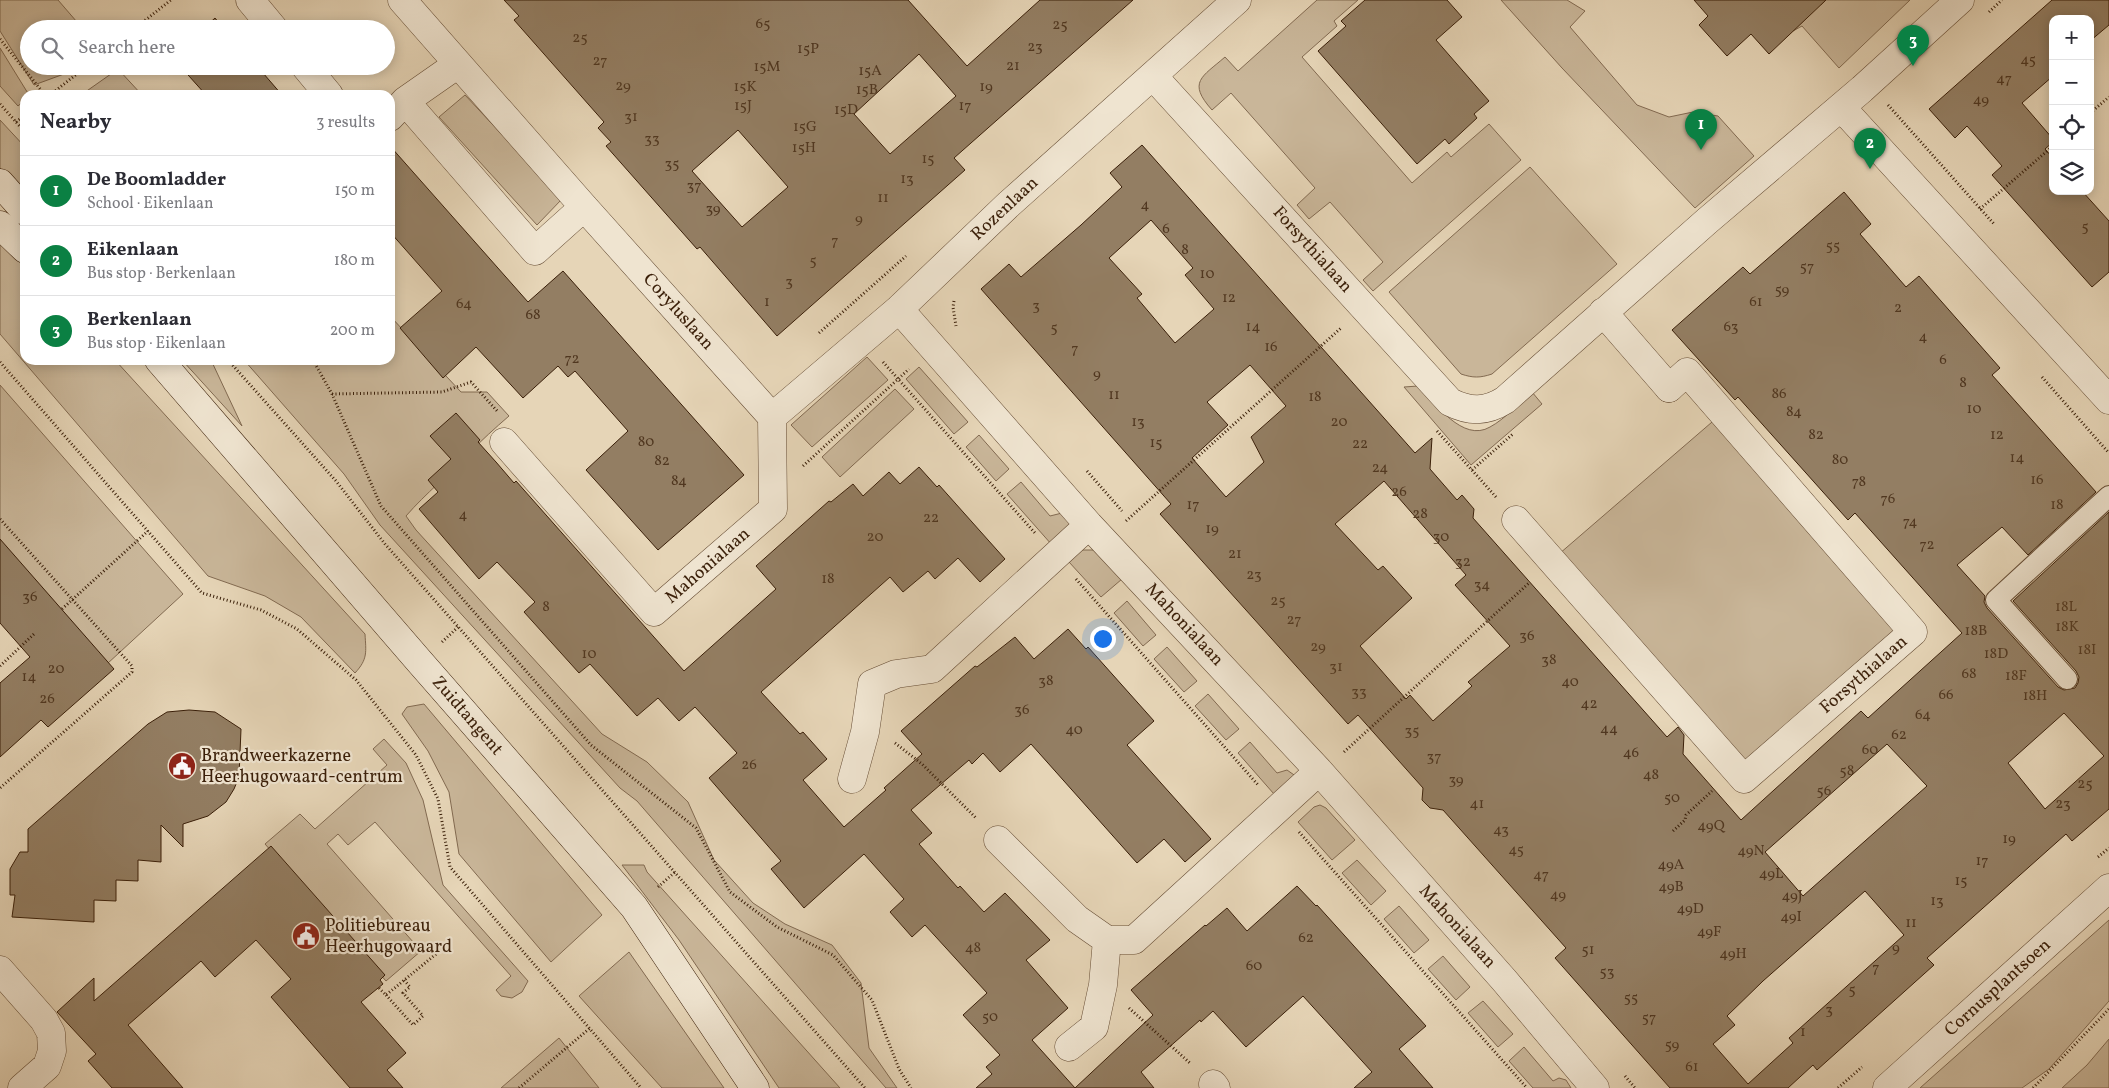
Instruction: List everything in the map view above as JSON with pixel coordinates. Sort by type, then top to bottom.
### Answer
[{"type":"street","points":[[250,0],[267,20]]},
{"type":"street","name":"Coryluslaan","points":[[402,0],[584,208],[772,418]]},
{"type":"street","name":"Rozenlaan","points":[[772,418],[899,309],[1010,204],[1238,0]]},
{"type":"street","points":[[1603,312],[1841,108],[1960,0]]},
{"type":"street","points":[[458,64],[398,109],[535,251],[584,208]]},
{"type":"street","points":[[312,75],[325,90]]},
{"type":"street","name":"Forsythialaan","points":[[1153,76],[1450,402],[1463,409],[1479,410],[1493,408],[1505,400],[1603,312],[1669,388],[1687,372],[1913,632],[1744,779],[1735,769]]},
{"type":"street","points":[[1841,108],[2109,400]]},
{"type":"street","points":[[0,183],[20,205]]},
{"type":"street","points":[[0,225],[20,244]]},
{"type":"street","name":"Mahonialaan","points":[[899,309],[1097,532],[1320,772],[1504,980],[1593,1087]]},
{"type":"street","name":"Zuidtangent","points":[[163,365],[425,669],[634,907],[754,1088]]},
{"type":"street","name":"Mahonialaan","points":[[504,442],[654,612],[773,508],[772,418]]},
{"type":"street","points":[[1516,520],[1735,769]]},
{"type":"street","points":[[852,778],[865,732],[872,684],[896,674],[932,668],[1055,556],[1097,532]]},
{"type":"street","points":[[998,840],[1077,919],[1107,940],[1134,940],[1320,772]]},
{"type":"street","name":"Cornusplantsoen","points":[[1887,1088],[2109,888]]},
{"type":"street","points":[[1069,1047],[1094,1027],[1103,985],[1107,940]]},
{"type":"street","points":[[0,970],[44,1020],[51,1033],[52,1051],[46,1066],[22,1088]]},
{"type":"lane","points":[[2067,679],[1996,600],[2109,496]]},
{"type":"path","points":[[145,20],[171,0]]},
{"type":"path","points":[[0,39],[20,64]]},
{"type":"path","points":[[29,75],[41,90]]},
{"type":"path","points":[[56,90],[76,75]]},
{"type":"path","points":[[2094,110],[2109,97]]},
{"type":"path","points":[[0,104],[20,126]]},
{"type":"path","points":[[16,122],[20,119]]},
{"type":"path","points":[[1980,209],[2049,149]]},
{"type":"path","points":[[773,494],[957,325],[953,308],[955,298]]},
{"type":"path","points":[[1097,532],[1364,309]]},
{"type":"path","points":[[863,339],[1526,1088]]},
{"type":"path","points":[[0,362],[202,593],[261,610],[297,629],[356,680],[416,755],[438,798],[450,867],[641,1088]]},
{"type":"path","points":[[232,365],[336,481],[385,544],[865,1088]]},
{"type":"path","points":[[316,365],[332,394],[381,506],[591,745],[696,828],[730,892],[777,927],[833,955],[872,1000],[899,1069],[911,1088]]},
{"type":"path","points":[[332,394],[442,392],[471,382],[509,425],[504,442]]},
{"type":"path","points":[[0,520],[132,666],[132,672],[0,788]]},
{"type":"path","points":[[62,609],[148,531]]},
{"type":"path","points":[[1320,772],[1553,560]]},
{"type":"path","points":[[0,666],[34,634]]},
{"type":"path","points":[[865,732],[892,741],[906,750],[998,840]]},
{"type":"path","points":[[1673,831],[1685,820],[1686,815],[1735,769]]},
{"type":"path","points":[[386,995],[441,950]]},
{"type":"path","points":[[378,988],[413,1025],[423,1016],[402,994],[410,987],[404,980]]},
{"type":"path","points":[[1103,985],[1214,1086]]},
{"type":"path","points":[[2033,1088],[2109,1009]]},
{"type":"path","points":[[519,1088],[590,1028]]},
{"type":"shaded area","points":[[0,0],[58,0],[75,20],[20,20],[20,63],[0,31]]},
{"type":"shaded area","points":[[1317,0],[1358,0],[1334,21],[1337,26],[1302,57],[1412,183],[1447,152],[1451,157],[1489,124],[1521,160],[1373,291],[1363,280],[1383,262],[1330,202],[1309,219],[1297,205],[1315,188],[1231,93],[1212,110],[1200,93],[1200,80],[1225,57],[1238,71]]},
{"type":"shaded area","points":[[1501,0],[1567,0],[1585,11],[1570,27],[1637,105],[1669,117],[1693,112],[1718,116],[1754,156],[1695,208],[1562,68]]},
{"type":"shaded area","points":[[1816,0],[1821,5],[1826,0],[1910,0],[1839,68],[1802,26],[1793,31]]},
{"type":"shaded area","points":[[0,48],[26,90],[20,90],[20,104],[18,106],[0,86]]},
{"type":"shaded area","points":[[28,75],[61,75],[34,85]]},
{"type":"shaded area","points":[[109,75],[124,75],[137,90],[88,90]]},
{"type":"shaded area","points":[[465,95],[562,199],[537,225],[439,117]]},
{"type":"shaded area","points":[[0,120],[20,142],[20,189],[0,168]]},
{"type":"shaded area","points":[[1530,167],[1617,264],[1492,374],[1476,377],[1461,374],[1389,292]]},
{"type":"shaded area","points":[[0,238],[20,259],[20,357],[0,334]]},
{"type":"shaded area","points":[[395,321],[461,392],[487,392],[509,416],[479,443],[406,516],[416,530],[602,734],[647,762],[688,802],[714,860],[753,903],[785,924],[832,945],[861,983],[869,1048],[897,1088],[886,1088],[637,801],[620,788],[380,525],[344,474],[248,365],[395,365]]},
{"type":"shaded area","points":[[867,357],[888,380],[812,447],[791,425]]},
{"type":"shaded area","points":[[27,365],[120,365],[365,634],[366,646],[362,664],[355,673],[301,617],[265,596],[208,576]]},
{"type":"shaded area","points":[[187,365],[213,365],[242,426]]},
{"type":"shaded area","points":[[919,367],[968,422],[954,434],[906,379]]},
{"type":"shaded area","points":[[0,385],[183,594],[107,664],[0,543]]},
{"type":"shaded area","points":[[1418,386],[1450,419],[1470,430],[1480,431],[1496,424],[1532,392],[1542,404],[1471,465],[1404,387]]},
{"type":"shaded area","points":[[895,389],[914,409],[840,477],[822,457]]},
{"type":"shaded area","points":[[1719,416],[1904,629],[1744,767],[1559,554]]},
{"type":"shaded area","points":[[979,435],[1009,469],[996,481],[966,447]]},
{"type":"shaded area","points":[[1021,482],[1050,516],[1062,513],[1069,521],[1070,525],[1052,545],[1007,494]]},
{"type":"shaded area","points":[[1082,550],[1096,550],[1122,579],[1101,597],[1069,562]]},
{"type":"shaded area","points":[[1127,601],[1156,635],[1143,646],[1114,613]]},
{"type":"shaded area","points":[[1167,647],[1197,681],[1184,692],[1154,659]]},
{"type":"shaded area","points":[[1208,694],[1239,729],[1226,740],[1195,706]]},
{"type":"shaded area","points":[[424,704],[602,915],[551,962],[459,854],[449,792],[428,751],[402,714],[407,707]]},
{"type":"shaded area","points":[[384,739],[406,763],[423,800],[443,885],[528,981],[522,992],[512,998],[501,996],[496,990],[511,976],[375,822],[348,845],[338,834],[327,844],[421,951],[386,981],[265,844],[300,814],[315,829],[387,765],[373,749]]},
{"type":"shaded area","points":[[1250,742],[1277,773],[1287,770],[1297,777],[1281,802],[1238,753]]},
{"type":"shaded area","points":[[1320,805],[1326,808],[1355,840],[1332,860],[1298,822],[1314,807]]},
{"type":"shaded area","points":[[1357,860],[1386,891],[1371,905],[1342,873]]},
{"type":"shaded area","points":[[622,865],[644,865],[647,872],[840,1088],[779,1088],[679,940]]},
{"type":"shaded area","points":[[1399,906],[1429,940],[1414,953],[1384,919]]},
{"type":"shaded area","points":[[2109,920],[2109,1001],[2049,1069],[2022,1088],[1920,1088]]},
{"type":"shaded area","points":[[629,952],[724,1088],[662,1088],[579,996]]},
{"type":"shaded area","points":[[1443,956],[1470,987],[1456,1000],[1428,969]]},
{"type":"shaded area","points":[[1483,1001],[1513,1034],[1498,1047],[1468,1013]]},
{"type":"shaded area","points":[[559,1038],[599,1088],[501,1088]]},
{"type":"shaded area","points":[[2109,1039],[2109,1088],[2062,1088],[2087,1065]]},
{"type":"shaded area","points":[[1524,1047],[1553,1081],[1559,1078],[1566,1080],[1571,1088],[1533,1088],[1509,1061]]},
{"type":"building","points":[[504,0],[908,0],[967,66],[1040,0],[1133,0],[954,158],[965,170],[777,336],[700,247],[697,249],[606,146],[611,142],[598,128],[604,122],[514,20],[519,16]],"holes":[[[919,54],[956,96],[890,154],[854,114]],[[738,130],[788,187],[742,227],[692,171]]]},
{"type":"building","points":[[1365,0],[1447,0],[1462,17],[1436,40],[1489,101],[1474,114],[1477,118],[1449,144],[1445,139],[1417,164],[1318,51],[1346,26],[1341,21]]},
{"type":"building","points":[[1694,0],[1826,0],[1769,54],[1751,34],[1727,56],[1699,25],[1708,16]]},
{"type":"building","points":[[2052,0],[2109,0],[2109,25],[2094,38],[2094,15],[2049,15],[2049,79],[2022,103],[2049,134],[2049,146],[2045,149],[2049,154],[2049,195],[2086,195],[2109,221],[2109,272],[2092,287],[1992,175],[2002,166],[1967,126],[1955,138],[1929,109]]},
{"type":"building","points":[[188,75],[265,75],[278,90],[202,90]]},
{"type":"building","points":[[1142,145],[1415,453],[1432,438],[1430,469],[1457,500],[1462,495],[1474,509],[1473,518],[1667,737],[1678,727],[1684,735],[1683,754],[1741,820],[1861,711],[1868,718],[1962,633],[1855,513],[1848,520],[1738,397],[1735,400],[1672,330],[1743,267],[1750,274],[1844,192],[1871,224],[1860,234],[1906,287],[1919,276],[2000,368],[1992,375],[2096,492],[2028,555],[2002,527],[1957,565],[1985,596],[1984,602],[1987,608],[2058,687],[2064,690],[2075,688],[2079,677],[2076,671],[2013,601],[2109,512],[2109,809],[2072,841],[2066,834],[1927,958],[1934,965],[1817,1070],[1813,1065],[1788,1088],[1670,1088],[1555,958],[1566,948],[1443,810],[1430,808],[1422,800],[1423,788],[1358,715],[1348,724],[1160,514],[1171,504],[981,289],[1009,264],[1021,277],[1081,225],[1122,187],[1110,173]],"holes":[[[1151,220],[1193,268],[1185,275],[1214,309],[1175,343],[1137,298],[1142,294],[1109,258]],[[1250,365],[1286,406],[1251,437],[1264,462],[1226,497],[1192,458],[1228,425],[1207,402]],[[1384,481],[1466,575],[1455,585],[1510,646],[1468,682],[1472,686],[1433,721],[1410,695],[1406,699],[1360,646],[1412,598],[1383,566],[1378,570],[1335,524]],[[2064,713],[2104,756],[2045,809],[2008,763]],[[1887,744],[1927,786],[1803,896],[1765,852]],[[1865,891],[1904,935],[1789,1038],[1793,1043],[1748,1084],[1713,1044],[1735,1025],[1727,1016],[1763,981]]]},
{"type":"building","points":[[395,152],[528,302],[563,271],[744,475],[658,550],[586,470],[628,431],[575,371],[568,377],[558,366],[523,398],[476,347],[443,378],[400,328],[442,291],[395,238]]},
{"type":"building","points":[[456,413],[480,440],[478,442],[514,483],[516,481],[684,671],[776,589],[756,566],[829,501],[831,502],[853,484],[863,496],[889,472],[900,484],[919,467],[937,487],[939,485],[1005,559],[980,582],[958,558],[935,579],[928,571],[903,592],[890,577],[761,692],[800,734],[803,732],[827,759],[803,780],[844,827],[886,790],[884,788],[922,754],[901,731],[975,666],[977,667],[1015,637],[1034,659],[1068,629],[1086,649],[1088,647],[1154,721],[1127,745],[1211,839],[1185,862],[1164,839],[1137,863],[1031,744],[1000,772],[983,753],[972,764],[969,760],[911,810],[932,833],[919,844],[958,888],[960,886],[984,912],[1005,893],[1050,940],[1026,960],[1068,1008],[1032,1040],[1075,1088],[976,1088],[992,1074],[986,1067],[1000,1055],[963,1015],[987,993],[925,925],[912,937],[890,912],[904,899],[864,854],[804,908],[771,869],[781,861],[709,778],[737,753],[695,707],[679,721],[658,698],[637,716],[590,664],[579,673],[524,612],[535,602],[497,562],[479,579],[419,509],[438,492],[428,480],[451,459],[430,436]]},
{"type":"building","points":[[0,539],[114,669],[48,727],[41,720],[0,757],[0,683],[30,657],[0,623]]},
{"type":"building","points":[[189,710],[215,712],[241,729],[239,777],[226,802],[208,816],[183,824],[183,847],[161,825],[161,862],[138,860],[138,881],[116,880],[116,901],[94,900],[94,922],[12,917],[15,895],[10,895],[10,869],[20,852],[28,852],[28,829],[148,724],[167,712]]},
{"type":"building","points":[[271,846],[385,975],[380,980],[383,984],[361,1002],[406,1053],[387,1070],[403,1088],[350,1088],[271,997],[291,979],[256,940],[215,977],[201,961],[128,1025],[183,1088],[112,1088],[88,1061],[96,1054],[57,1012],[94,978],[94,1001]]},
{"type":"building","points":[[1297,886],[1317,905],[1426,1026],[1399,1049],[1433,1088],[1354,1088],[1372,1072],[1303,996],[1246,1047],[1213,1011],[1201,1022],[1200,1020],[1141,1072],[1154,1088],[1075,1088],[1153,1015],[1131,990],[1227,908],[1247,931]]},
{"type":"place","name":"Berkenlaan","points":[[1913,66]]},
{"type":"place","name":"De Boomladder","points":[[1701,150]]},
{"type":"place","name":"Eikenlaan","points":[[1870,169]]},
{"type":"place","name":"Brandweerkazerne Heerhugowaard-centrum","points":[[182,766]]},
{"type":"place","name":"Politiebureau Heerhugowaard","points":[[306,936]]}]
